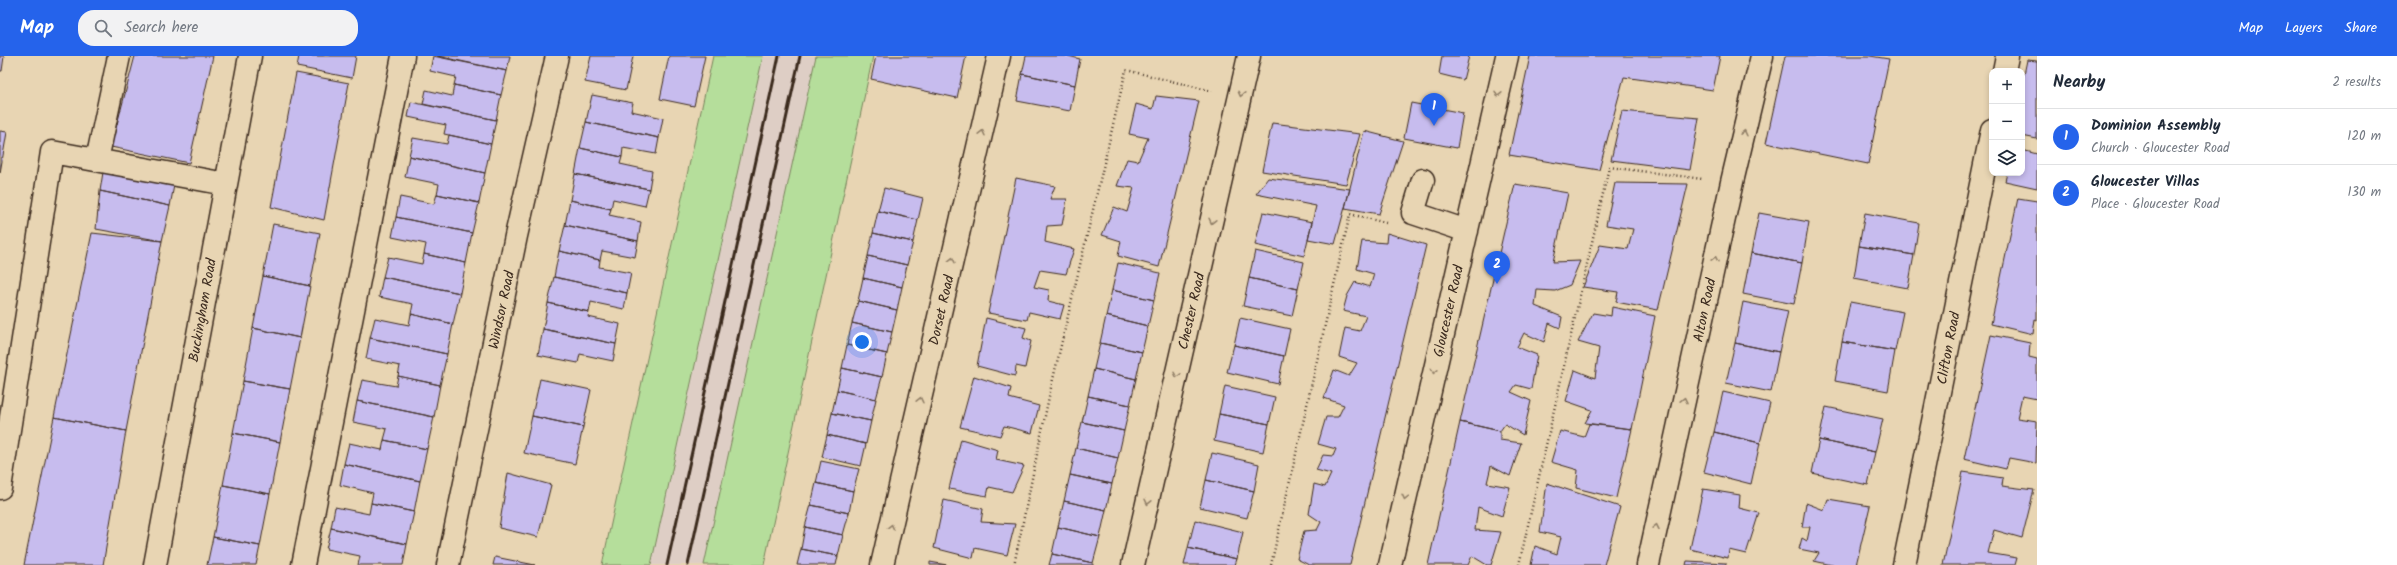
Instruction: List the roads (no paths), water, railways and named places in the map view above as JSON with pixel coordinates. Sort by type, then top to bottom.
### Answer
[{"type":"street","points":[[96,160],[120,56]]},
{"type":"street","name":"Buckingham Road","points":[[155,565],[250,56]]},
{"type":"street","points":[[302,565],[403,56]]},
{"type":"street","name":"Windsor Road","points":[[448,565],[516,236],[557,56]]},
{"type":"street","name":"Dorset Road","points":[[882,565],[1000,56]]},
{"type":"street","name":"Chester Road","points":[[1133,565],[1250,56]]},
{"type":"street","name":"Gloucester Road","points":[[1390,565],[1507,56]]},
{"type":"street","name":"Alton Road","points":[[1648,565],[1732,182],[1762,56]]},
{"type":"street","points":[[2005,68],[2007,56]]},
{"type":"street","name":"Clifton Road","points":[[1904,565],[1990,140]]},
{"type":"street","points":[[0,488],[52,152],[226,184]]},
{"type":"street","points":[[1423,180],[1413,213],[1467,231]]},
{"type":"railway","points":[[667,565],[779,56]]},
{"type":"railway","points":[[688,565],[800,56]]},
{"type":"place","name":"Dominion Assembly","points":[[1434,126]]},
{"type":"place","name":"Gloucester Villas","points":[[1497,284]]}]
